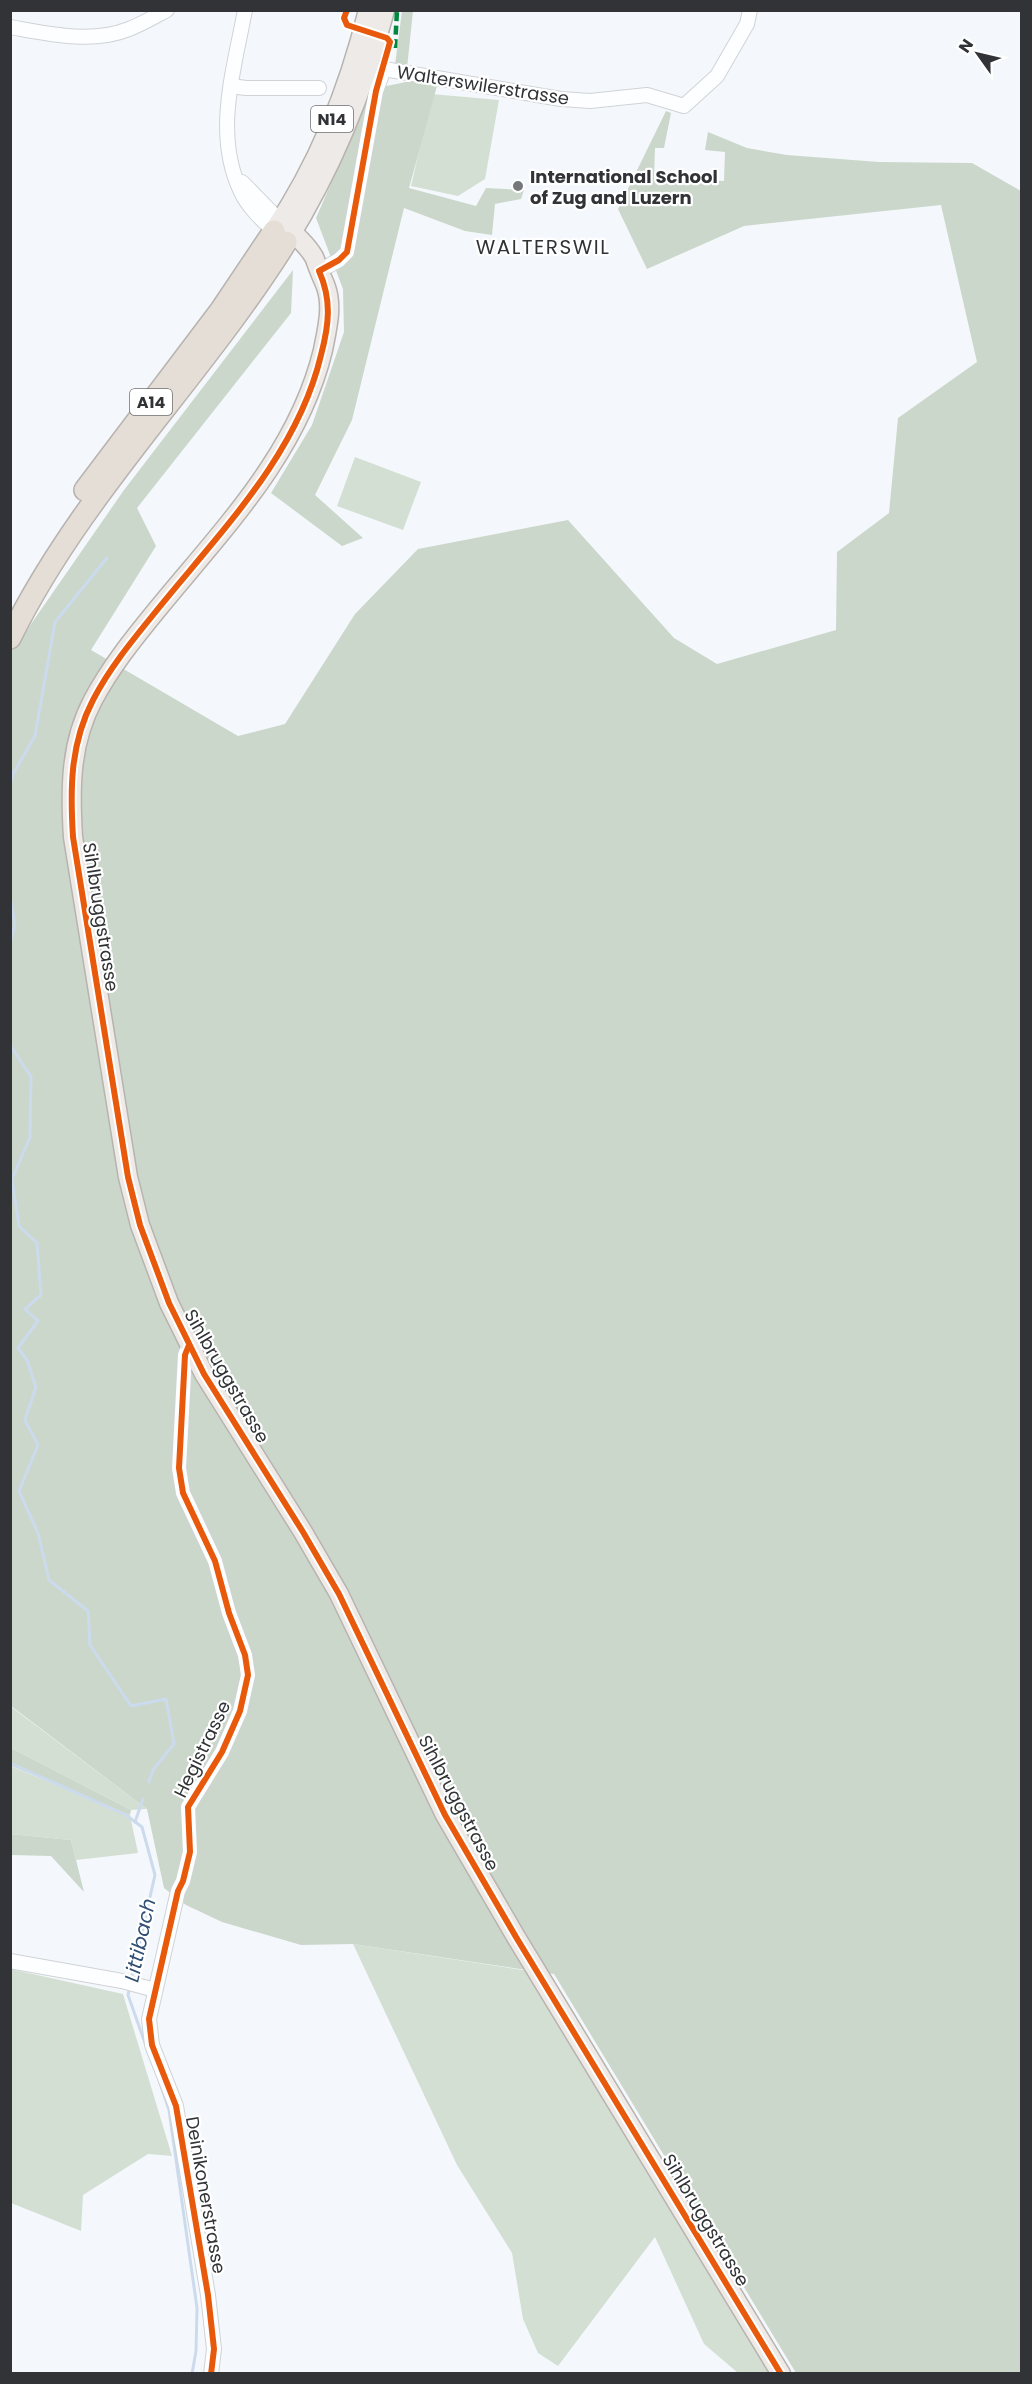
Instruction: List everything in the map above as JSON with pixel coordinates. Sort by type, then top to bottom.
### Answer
[{"type":"highway","name":"A14","points":[[10,606],[74,505],[221,310],[283,232]]},
{"type":"highway","name":"A14","points":[[10,638],[37,588],[80,522],[236,316],[283,232]]},
{"type":"main road","name":"N14","points":[[283,232],[332,119],[368,10]]},
{"type":"main road","name":"N14","points":[[283,232],[326,170],[363,81],[385,10]]},
{"type":"main road","points":[[283,232],[308,264],[319,271]]},
{"type":"main road","name":"Sihlbruggstrasse","points":[[319,271],[327,294],[329,313],[327,330],[318,368],[297,422],[265,476],[136,636],[105,680],[82,724],[75,748],[72,772],[73,837],[128,1177],[155,1269],[204,1374],[339,1594],[445,1815],[781,2373]]},
{"type":"street","points":[[10,27],[60,36],[97,36],[128,30],[167,10]]},
{"type":"street","points":[[245,10],[227,111],[226,131],[229,152],[240,192],[248,204],[283,232]]},
{"type":"street","name":"Walterswilerstrasse","points":[[319,271],[339,260],[347,252],[376,91],[384,69],[561,99],[590,101],[647,95],[684,106],[717,76],[747,24],[750,10]]},
{"type":"street","points":[[231,86],[319,88]]},
{"type":"street","name":"Hegistrasse","points":[[155,1990],[178,1891],[183,1881],[190,1852],[188,1807],[222,1752],[240,1711],[248,1675],[245,1655],[229,1613],[215,1561],[183,1493],[179,1468],[185,1355],[189,1345]]},
{"type":"street","points":[[10,1960],[122,1981],[155,1990]]},
{"type":"street","name":"Deinikonerstrasse","points":[[155,1990],[149,2019],[152,2045],[176,2106],[208,2295],[214,2349],[211,2373]]},
{"type":"shaded area","points":[[432,94],[499,100],[485,179],[458,196],[411,186]]},
{"type":"shaded area","points":[[355,457],[421,482],[403,530],[337,506]]},
{"type":"shaded area","points":[[10,1706],[147,1809],[131,1810],[11,1748]]},
{"type":"shaded area","points":[[10,1766],[130,1815],[138,1853],[76,1860],[71,1840],[11,1834]]},
{"type":"shaded area","points":[[353,1944],[529,1971],[776,2373],[738,2373],[704,2344],[655,2237],[558,2366],[538,2353],[523,2319],[512,2253],[457,2165]]},
{"type":"shaded area","points":[[10,1969],[123,1994],[172,2156],[148,2154],[83,2195],[81,2231],[11,2203]]},
{"type":"green space","points":[[402,11],[413,11],[407,68],[395,65]]},
{"type":"green space","points":[[440,75],[409,188],[476,206],[486,188],[524,190],[521,199],[495,204],[492,235],[465,231],[404,208],[352,420],[315,495],[363,538],[342,546],[271,493],[312,425],[344,332],[343,289],[316,218],[372,89]]},
{"type":"green space","points":[[666,111],[671,113],[664,148],[655,148],[654,178],[724,181],[725,152],[705,150],[708,132],[747,148],[787,155],[879,162],[972,163],[1021,191],[1021,2373],[796,2373],[554,1974],[353,1944],[301,1945],[222,1922],[186,1905],[164,1888],[147,1809],[11,1706],[10,639],[22,637],[124,490],[293,270],[291,313],[137,508],[156,546],[91,650],[238,736],[285,724],[355,614],[418,549],[568,520],[674,638],[717,664],[836,630],[837,552],[889,513],[898,418],[977,362],[941,205],[744,226],[647,269],[618,209]]},
{"type":"green space","points":[[11,1748],[131,1810],[130,1815],[11,1766]]},
{"type":"green space","points":[[11,1834],[71,1840],[84,1892],[51,1856],[11,1855]]},
{"type":"waterway","points":[[10,785],[13,774],[35,736],[55,622],[107,558]]},
{"type":"waterway","points":[[10,897],[15,924],[10,944]]},
{"type":"waterway","points":[[10,1045],[31,1077],[30,1137],[12,1179],[19,1226],[37,1243],[41,1295],[25,1309],[38,1321],[18,1348],[27,1360],[36,1387],[25,1420],[38,1445],[19,1491],[38,1533],[49,1580],[88,1611],[90,1645],[131,1706],[166,1699],[174,1744],[153,1770],[149,1782]]},
{"type":"waterway","name":"Littibach","points":[[10,1763],[126,1815],[142,1827],[155,1875],[131,1980]]},
{"type":"waterway","points":[[135,1822],[143,1799]]},
{"type":"waterway","name":"Littibach","points":[[130,1986],[128,1995],[145,2043]]},
{"type":"waterway","name":"Littibach","points":[[160,2083],[169,2110],[197,2308],[196,2351],[192,2374]]},
{"type":"marked path","points":[[395,48],[397,10]]},
{"type":"cycle path","points":[[347,10],[344,18],[347,25],[387,38],[390,42],[376,91],[347,252],[339,260],[319,271],[326,292],[328,313],[321,355],[310,392],[294,427],[252,493],[137,635],[106,677],[85,717],[76,750],[72,784],[73,837],[128,1177],[140,1225],[169,1303],[204,1374],[339,1594],[445,1815],[516,1937],[781,2374]]},
{"type":"cycle path","points":[[189,1345],[185,1355],[179,1468],[183,1493],[215,1561],[229,1613],[245,1655],[248,1675],[240,1711],[222,1752],[188,1807],[190,1852],[183,1881],[178,1891],[149,2019],[152,2045],[176,2106],[208,2295],[214,2349],[211,2374]]},
{"type":"place","name":"International School of Zug and Luzern","points":[[518,186]]},
{"type":"district","name":"WALTERSWIL","points":[[543,247]]}]
